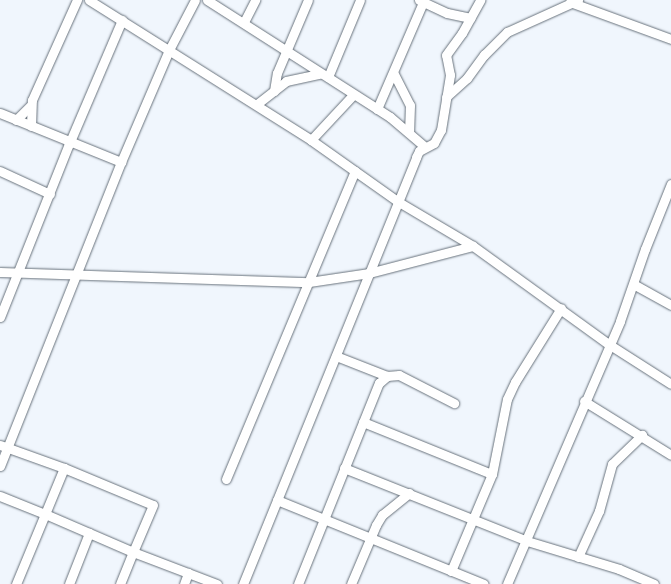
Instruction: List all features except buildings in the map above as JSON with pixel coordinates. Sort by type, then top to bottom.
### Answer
[{"type":"street","points":[[16,120],[31,105],[77,0]]},
{"type":"street","points":[[89,0],[257,104],[397,201],[473,246],[561,308],[610,345],[671,384]]},
{"type":"street","points":[[0,466],[3,447],[78,274],[121,162],[170,50],[195,0]]},
{"type":"street","points":[[207,0],[244,22],[319,74],[328,77],[353,95],[377,109],[409,132],[425,147]]},
{"type":"street","points":[[244,22],[254,0]]},
{"type":"street","points":[[274,91],[276,77],[288,52],[308,0]]},
{"type":"street","points":[[328,77],[360,0]]},
{"type":"street","points":[[243,584],[418,152],[434,142],[441,130],[450,75],[446,55],[480,0]]},
{"type":"street","points":[[377,109],[394,74],[421,1],[447,13],[470,18]]},
{"type":"street","points":[[446,97],[467,78],[484,55],[507,32],[572,1],[671,39]]},
{"type":"street","points":[[0,317],[20,272],[69,144],[122,20]]},
{"type":"street","points":[[257,104],[269,97],[286,81],[319,74]]},
{"type":"street","points":[[394,74],[410,105],[409,132]]},
{"type":"street","points":[[311,140],[353,95]]},
{"type":"street","points":[[31,105],[31,126]]},
{"type":"street","points":[[0,114],[31,126],[69,144],[121,162]]},
{"type":"street","points":[[226,479],[355,171]]},
{"type":"street","points":[[0,172],[50,194]]},
{"type":"street","points":[[507,584],[527,541],[584,402],[610,345],[634,285],[644,249],[670,188]]},
{"type":"street","points":[[0,272],[309,282],[369,273],[473,246]]},
{"type":"street","points":[[634,285],[671,305]]},
{"type":"street","points":[[451,571],[492,474],[507,399],[518,376],[561,308]]},
{"type":"street","points":[[336,356],[387,376],[399,375],[454,403]]},
{"type":"street","points":[[298,584],[379,382],[387,376]]},
{"type":"street","points":[[584,402],[642,435],[671,454]]},
{"type":"street","points":[[363,422],[492,474]]},
{"type":"street","points":[[578,558],[599,511],[612,464],[642,435]]},
{"type":"street","points":[[3,447],[64,468],[153,505],[120,584]]},
{"type":"street","points":[[16,584],[64,468]]},
{"type":"street","points":[[344,468],[527,541],[578,558],[619,569],[654,584]]},
{"type":"street","points":[[354,583],[370,537],[382,515],[409,493]]},
{"type":"street","points":[[0,496],[133,552],[217,584]]},
{"type":"street","points":[[277,500],[484,584]]},
{"type":"street","points":[[69,584],[89,533]]},
{"type":"street","points":[[184,584],[188,573]]}]
